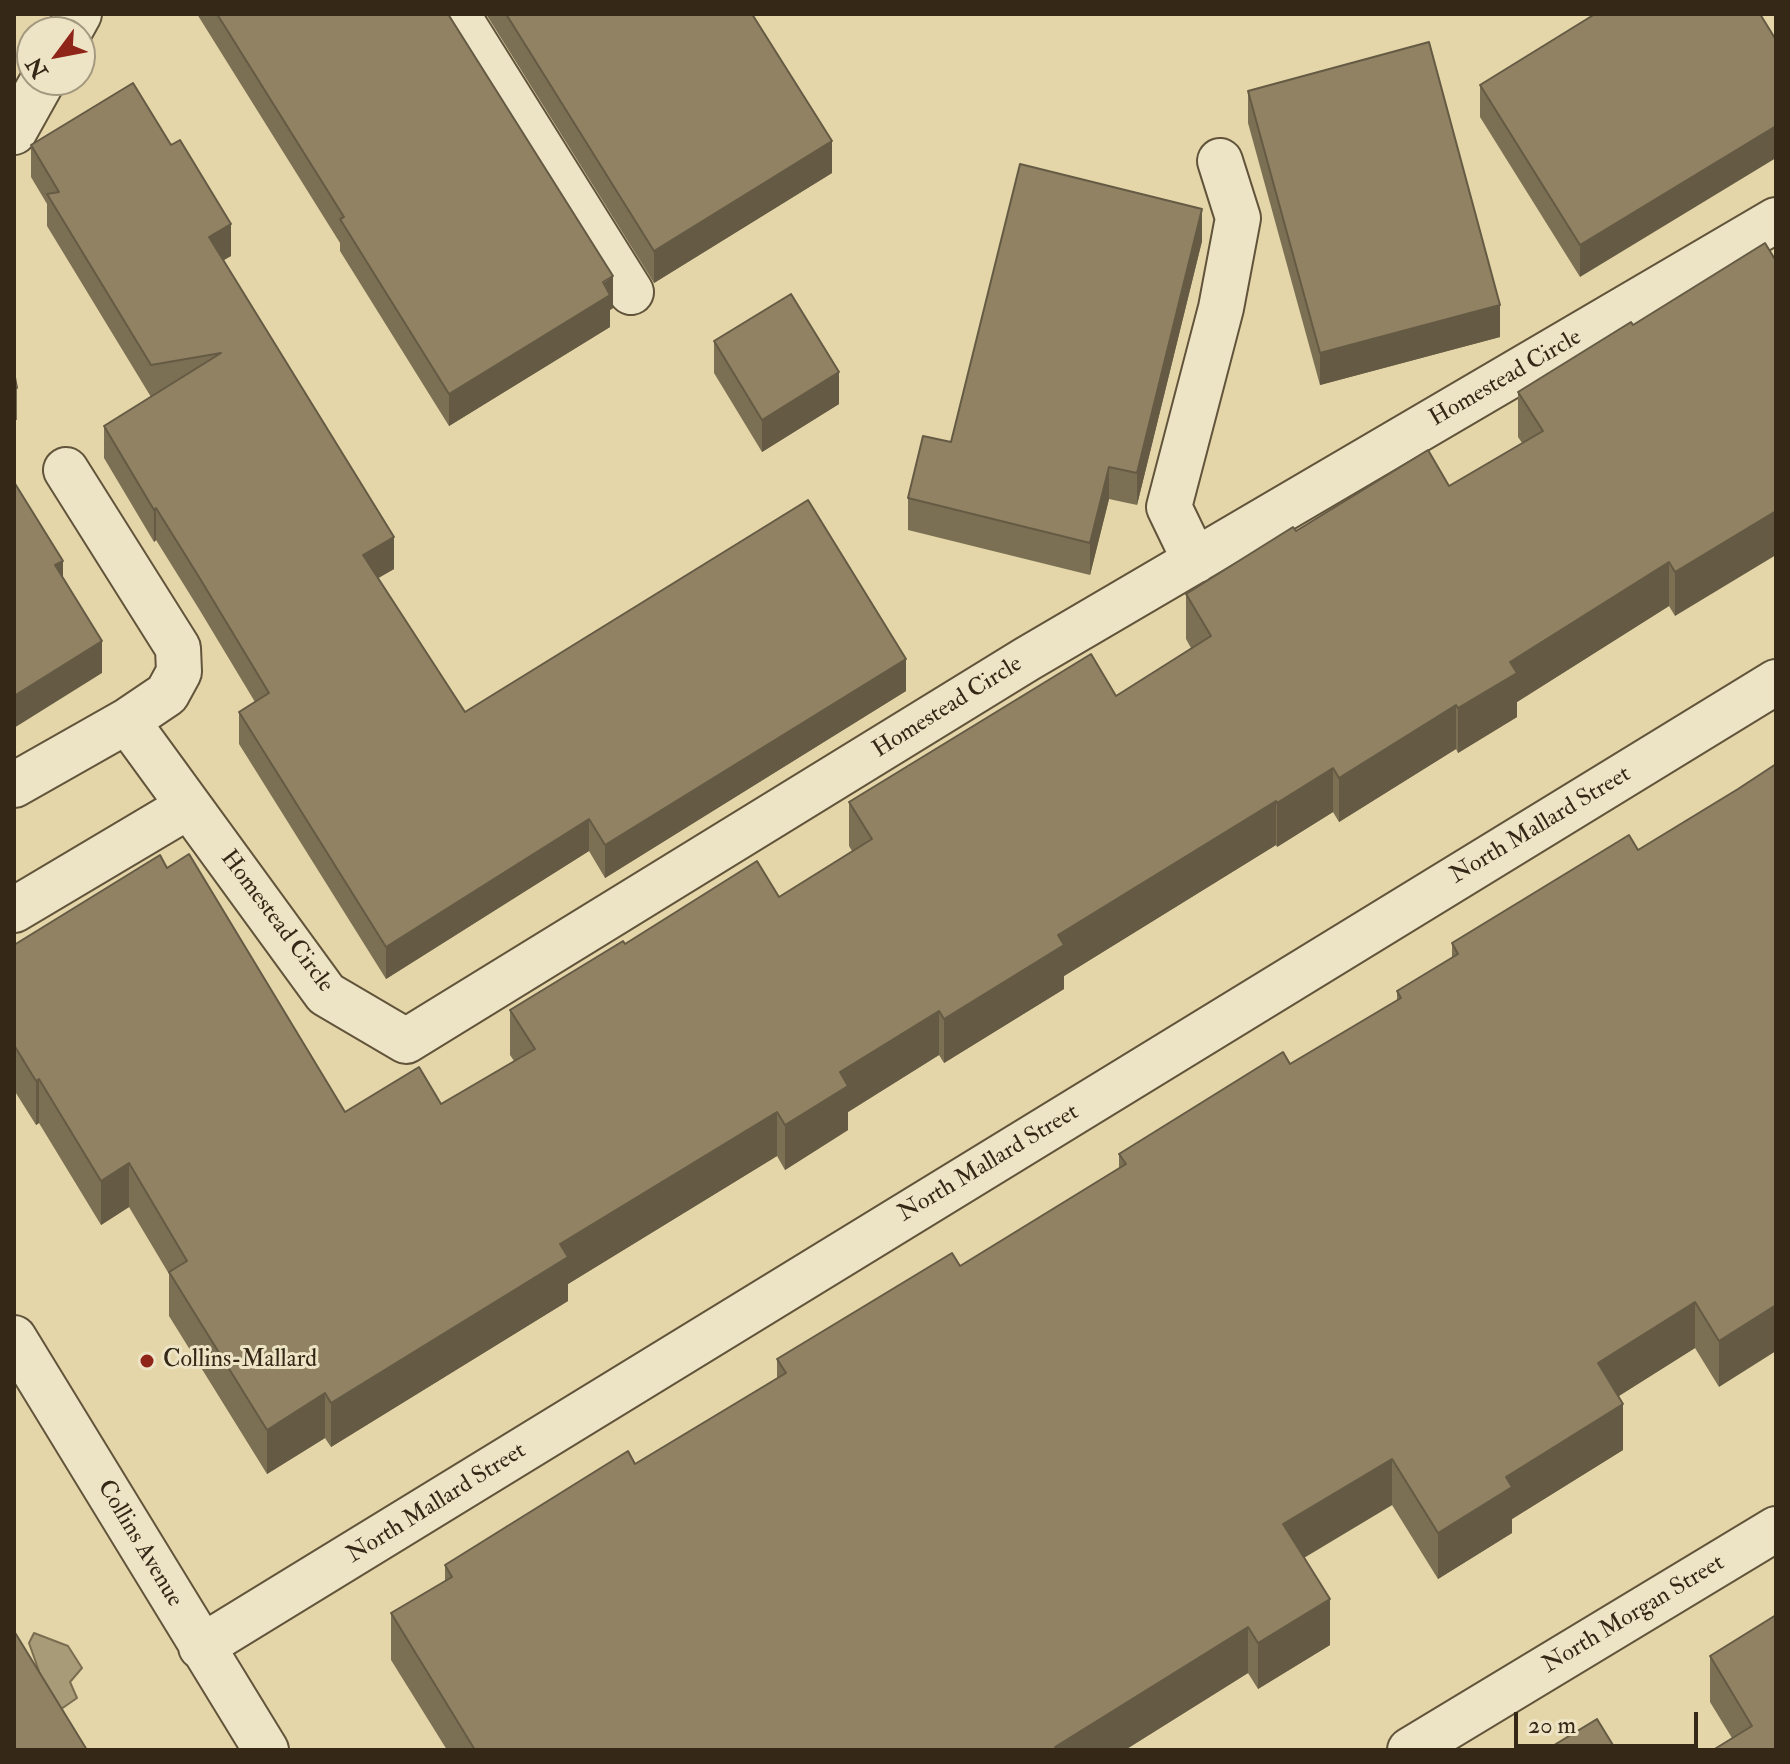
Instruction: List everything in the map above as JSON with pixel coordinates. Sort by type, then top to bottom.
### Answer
[{"type":"street","points":[[457,14],[631,292]]},
{"type":"street","points":[[14,132],[34,96]]},
{"type":"street","points":[[1195,561],[1169,507],[1221,308],[1238,218],[1220,161]]},
{"type":"street","name":"Homestead Circle","points":[[127,721],[326,994],[406,1041],[1027,659],[1776,220]]},
{"type":"street","points":[[14,785],[127,721],[167,694],[179,672],[178,648],[66,470]]},
{"type":"street","name":"North Mallard Street","points":[[201,1647],[1776,682]]},
{"type":"street","points":[[14,910],[189,806]]},
{"type":"street","name":"Collins Avenue","points":[[14,1338],[28,1390],[201,1647],[266,1750]]},
{"type":"street","name":"North Morgan Street","points":[[1410,1750],[1776,1529]]},
{"type":"shaded area","points":[[34,1633],[68,1646],[82,1668],[70,1682],[77,1698],[54,1714],[29,1643]]},
{"type":"building","points":[[217,14],[448,14],[613,276],[603,282],[610,295],[449,394],[340,219],[344,217]]},
{"type":"building","points":[[506,14],[752,14],[832,141],[654,251]]},
{"type":"building","points":[[1595,14],[1760,14],[1776,40],[1776,126],[1580,245],[1480,85]]},
{"type":"building","points":[[1429,42],[1500,305],[1320,353],[1248,91]]},
{"type":"building","points":[[133,83],[171,145],[180,140],[231,224],[209,237],[394,537],[363,555],[465,712],[808,500],[906,659],[605,845],[589,819],[386,947],[239,712],[269,693],[104,426],[221,353],[151,365],[47,194],[59,192],[31,145]]},
{"type":"building","points":[[1020,164],[1202,209],[1137,473],[1109,467],[1090,543],[908,498],[923,436],[951,442]]},
{"type":"building","points":[[1765,243],[1776,261],[1776,511],[1675,572],[1669,562],[1510,662],[1517,673],[1458,708],[1456,705],[1339,778],[1333,768],[1058,935],[1064,945],[944,1019],[939,1011],[840,1072],[848,1086],[785,1125],[777,1112],[560,1244],[568,1257],[331,1403],[325,1393],[267,1430],[169,1272],[187,1261],[129,1163],[101,1181],[39,1079],[36,1081],[14,1045],[14,945],[160,855],[167,868],[189,854],[345,1112],[419,1067],[441,1104],[535,1049],[510,1010],[623,941],[625,944],[757,861],[779,897],[872,839],[849,802],[1091,654],[1116,696],[1211,636],[1186,594],[1293,527],[1296,531],[1428,450],[1449,486],[1543,431],[1518,392]]},
{"type":"building","points":[[791,294],[839,372],[762,420],[714,341]]},
{"type":"building","points":[[14,482],[63,561],[55,565],[102,641],[14,696]]},
{"type":"building","points":[[1776,764],[1776,1305],[1719,1341],[1695,1302],[1598,1363],[1623,1404],[1506,1477],[1512,1487],[1438,1533],[1392,1459],[1283,1524],[1330,1599],[1258,1643],[1248,1627],[1055,1747],[1057,1750],[475,1750],[391,1613],[452,1577],[445,1565],[628,1451],[635,1464],[786,1373],[777,1359],[952,1253],[960,1266],[1126,1164],[1119,1154],[1283,1052],[1290,1064],[1401,998],[1397,991],[1458,954],[1452,943],[1629,835],[1638,850]]},
{"type":"building","points":[[1776,1615],[1776,1750],[1713,1750],[1752,1726],[1710,1656]]},
{"type":"building","points":[[14,1631],[87,1750],[14,1750]]},
{"type":"building","points":[[1597,1719],[1616,1750],[1546,1750]]},
{"type":"place","name":"Collins-Mallard","points":[[147,1361]]}]
